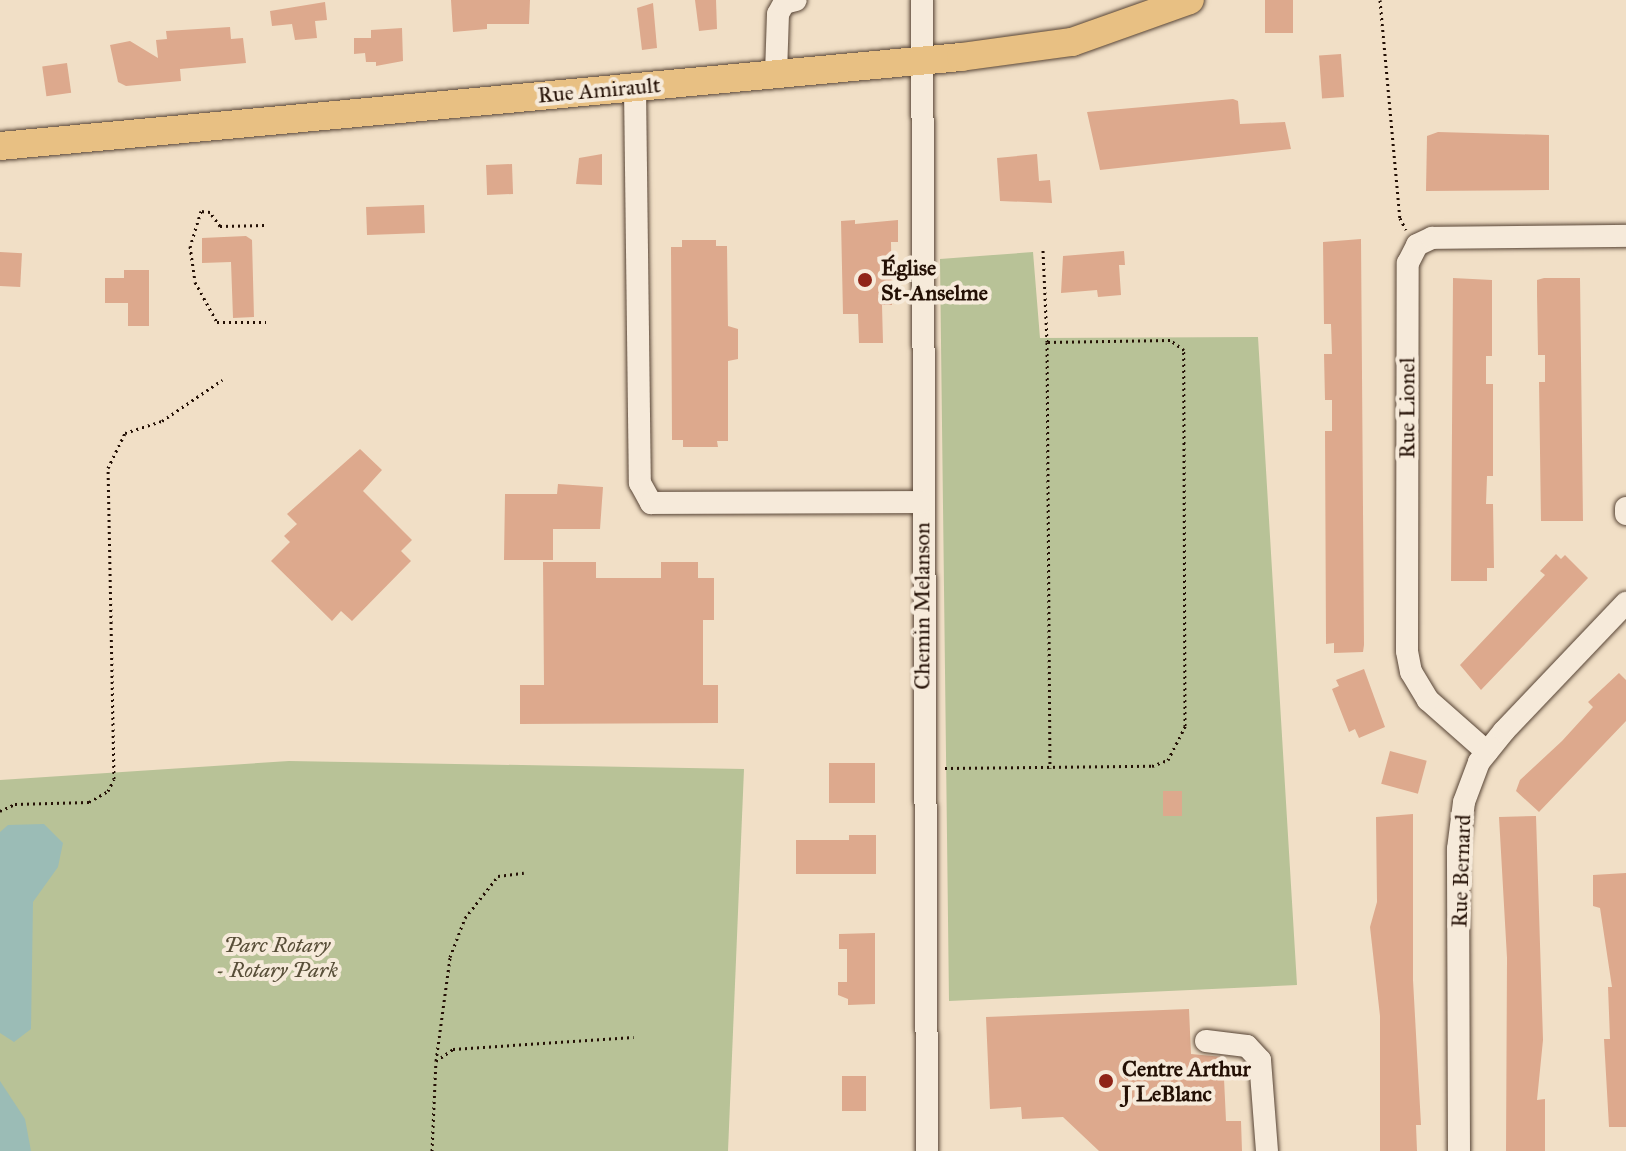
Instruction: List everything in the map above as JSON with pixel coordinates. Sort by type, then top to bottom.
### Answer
[{"type":"main road","name":"Rue Amirault","points":[[0,146],[924,60],[1072,42],[1190,0]]},
{"type":"street","points":[[776,74],[777,17],[784,3],[796,0]]},
{"type":"street","name":"Chemin Melanson","points":[[922,0],[921,769],[927,1151]]},
{"type":"street","points":[[635,87],[640,483],[651,503],[922,502]]},
{"type":"street","points":[[1417,245],[1447,236],[1626,236]]},
{"type":"street","name":"Rue Lionel","points":[[1417,245],[1407,273],[1407,651],[1411,672],[1428,700],[1487,752]]},
{"type":"street","points":[[1626,508],[1626,514]]},
{"type":"street","name":"Rue Bernard","points":[[1459,1151],[1458,849],[1466,794],[1487,752],[1626,603]]},
{"type":"street","points":[[1206,1041],[1247,1046],[1260,1060],[1267,1151]]},
{"type":"path","points":[[1380,0],[1400,218],[1417,245]]},
{"type":"path","points":[[264,225],[220,226],[210,212],[201,211],[190,246],[195,282],[217,322],[266,322]]},
{"type":"path","points":[[1043,249],[1047,342],[1050,768]]},
{"type":"path","points":[[921,769],[1152,766],[1168,760],[1177,748],[1188,705],[1184,350],[1170,340],[1047,342]]},
{"type":"path","points":[[0,811],[15,804],[89,802],[108,791],[114,779],[108,468],[125,433],[162,421],[222,380]]},
{"type":"path","points":[[432,1151],[436,1061],[450,957],[465,918],[498,876],[524,873]]},
{"type":"path","points":[[436,1061],[453,1049],[634,1037]]},
{"type":"green space","points":[[1033,252],[1040,338],[1258,337],[1297,985],[949,1001],[940,259]]},
{"type":"green space","name":"Parc Rotary - Rotary Park","points":[[289,761],[744,769],[728,1151],[0,1151],[0,780]]},
{"type":"water","points":[[44,824],[63,843],[58,867],[33,902],[31,1029],[14,1042],[0,1033],[0,832],[8,825]]},
{"type":"water","points":[[0,1081],[25,1119],[31,1151],[0,1151]]},
{"type":"building","points":[[451,0],[530,0],[529,24],[487,24],[487,29],[453,32]]},
{"type":"building","points":[[695,0],[716,0],[717,29],[699,31]]},
{"type":"building","points":[[1265,0],[1293,0],[1293,33],[1265,33]]},
{"type":"building","points":[[325,2],[327,20],[315,21],[317,38],[295,40],[292,24],[272,26],[270,11]]},
{"type":"building","points":[[653,3],[657,48],[642,50],[637,8]]},
{"type":"building","points":[[230,27],[231,39],[243,38],[246,63],[180,69],[181,81],[126,86],[118,82],[110,45],[130,41],[158,58],[156,40],[167,39],[166,31]]},
{"type":"building","points":[[402,28],[403,61],[376,66],[376,62],[366,62],[365,53],[354,54],[354,38],[371,38],[371,30]]},
{"type":"building","points":[[1341,54],[1344,97],[1322,98],[1319,56]]},
{"type":"building","points":[[67,63],[71,93],[46,96],[42,66]]},
{"type":"building","points":[[1238,101],[1240,124],[1285,122],[1291,149],[1100,170],[1087,112]]},
{"type":"building","points":[[1438,132],[1549,135],[1549,190],[1426,191],[1427,136]]},
{"type":"building","points":[[602,154],[602,185],[576,184],[579,158]]},
{"type":"building","points":[[1037,154],[1039,181],[1050,180],[1052,203],[1000,201],[997,158]]},
{"type":"building","points":[[512,164],[513,194],[487,195],[486,165]]},
{"type":"building","points":[[424,205],[425,233],[367,235],[366,207]]},
{"type":"building","name":"Église St-Anselme","points":[[855,220],[855,224],[898,220],[898,242],[891,242],[892,305],[882,305],[883,343],[859,343],[858,314],[843,314],[841,221]]},
{"type":"building","points":[[246,236],[252,240],[254,317],[233,318],[231,262],[202,263],[202,238]]},
{"type":"building","points":[[1361,239],[1364,645],[1363,652],[1334,653],[1334,643],[1326,644],[1325,431],[1332,431],[1332,400],[1325,400],[1324,354],[1332,354],[1331,324],[1324,324],[1323,242]]},
{"type":"building","points":[[682,240],[716,240],[716,246],[727,246],[728,326],[738,329],[738,359],[728,361],[728,441],[717,441],[718,447],[683,447],[683,440],[672,440],[671,247],[682,247]]},
{"type":"building","points":[[1124,251],[1125,265],[1119,265],[1121,295],[1098,297],[1097,290],[1061,293],[1063,256]]},
{"type":"building","points":[[0,252],[22,253],[20,287],[0,286]]},
{"type":"building","points":[[124,270],[149,270],[149,326],[128,326],[128,303],[105,303],[105,278],[124,278]]},
{"type":"building","points":[[1453,278],[1492,280],[1492,356],[1486,356],[1486,384],[1493,384],[1493,476],[1487,476],[1486,504],[1493,504],[1494,568],[1487,568],[1487,581],[1451,581]]},
{"type":"building","points":[[1580,278],[1583,521],[1541,521],[1539,382],[1545,382],[1545,355],[1538,355],[1537,280]]},
{"type":"building","points":[[360,449],[382,470],[363,491],[412,540],[401,551],[411,561],[352,621],[341,611],[332,621],[271,561],[290,542],[284,536],[297,524],[287,514]]},
{"type":"building","points":[[558,484],[603,487],[600,529],[553,529],[553,560],[504,560],[505,494],[557,494]]},
{"type":"building","points":[[1556,554],[1561,559],[1565,555],[1588,578],[1481,690],[1460,665],[1545,575],[1540,571]]},
{"type":"building","points":[[543,562],[596,562],[596,578],[661,578],[661,562],[698,562],[698,578],[714,578],[714,620],[703,620],[703,685],[718,685],[718,723],[520,724],[520,685],[544,685]]},
{"type":"building","points":[[1364,669],[1385,727],[1359,738],[1355,729],[1349,732],[1332,689],[1339,686],[1336,680]]},
{"type":"building","points":[[1619,673],[1626,680],[1626,721],[1539,812],[1516,791],[1520,780],[1562,741],[1593,707],[1588,702]]},
{"type":"building","points":[[1390,751],[1427,761],[1418,794],[1381,784]]},
{"type":"building","points":[[829,763],[875,763],[875,803],[829,803]]},
{"type":"building","points":[[1163,791],[1182,791],[1182,816],[1163,816]]},
{"type":"building","points":[[1413,814],[1413,980],[1421,1125],[1416,1125],[1417,1151],[1380,1151],[1380,1016],[1370,927],[1377,902],[1376,817]]},
{"type":"building","points":[[1536,816],[1543,1040],[1537,1100],[1545,1099],[1545,1151],[1506,1151],[1507,958],[1499,817]]},
{"type":"building","points":[[849,835],[876,835],[876,874],[796,874],[796,840],[849,840]]},
{"type":"building","points":[[1626,873],[1626,1127],[1609,1127],[1604,1039],[1610,1039],[1608,987],[1612,987],[1600,908],[1593,906],[1593,875]]},
{"type":"building","points":[[875,933],[875,1004],[848,1005],[848,999],[838,995],[838,982],[847,982],[847,949],[839,949],[839,934]]},
{"type":"building","name":"Centre Arthur J LeBlanc","points":[[1189,1009],[1191,1054],[1223,1057],[1226,1121],[1241,1121],[1242,1151],[1099,1151],[1063,1117],[1022,1119],[1021,1107],[990,1109],[986,1017]]},
{"type":"building","points":[[842,1076],[866,1076],[866,1111],[842,1111]]},
{"type":"place","name":"Église St-Anselme","points":[[865,280]]},
{"type":"place","name":"Centre Arthur J LeBlanc","points":[[1106,1081]]}]
